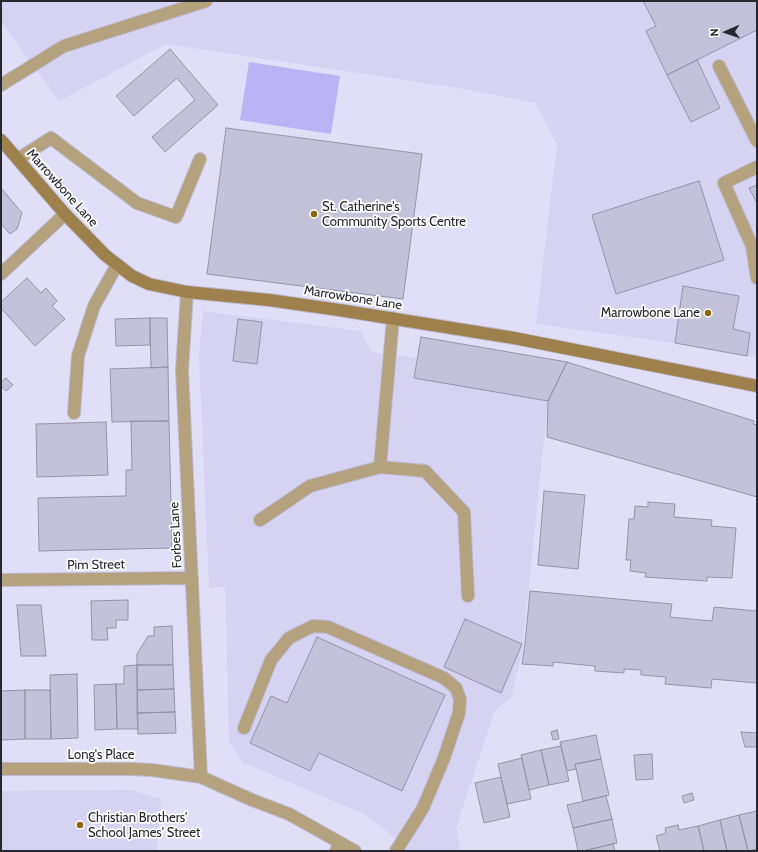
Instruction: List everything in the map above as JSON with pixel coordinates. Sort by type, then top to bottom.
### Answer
[{"type":"main road","name":"Marrowbone Lane","points":[[1,140],[65,214],[105,255],[132,276],[150,284],[187,292],[269,300],[393,318],[514,338],[757,386]]},
{"type":"street","points":[[1,85],[64,46],[206,1]]},
{"type":"street","points":[[718,66],[757,140]]},
{"type":"street","points":[[18,159],[50,138],[137,203],[176,217],[200,160]]},
{"type":"street","points":[[757,167],[724,183],[752,246],[757,278]]},
{"type":"street","points":[[1,274],[65,214]]},
{"type":"street","points":[[74,413],[78,356],[94,306],[117,265]]},
{"type":"street","name":"Forbes Lane","points":[[187,292],[182,370],[201,777]]},
{"type":"street","points":[[380,467],[393,318]]},
{"type":"street","points":[[260,520],[310,486],[380,467],[425,471],[464,512],[468,596]]},
{"type":"street","name":"Pim Street","points":[[1,580],[192,578]]},
{"type":"street","points":[[244,728],[271,660],[289,638],[313,626],[328,627],[444,678],[456,688],[460,699],[459,713],[444,758],[423,808],[396,851]]},
{"type":"street","name":"Long's Place","points":[[1,769],[133,769],[152,770],[201,777],[252,800],[289,814],[338,847],[355,851]]},
{"type":"shaded area","points":[[1,1],[757,1],[757,358],[747,356],[750,333],[733,329],[683,287],[675,343],[536,324],[557,144],[535,103],[464,89],[166,44],[59,101],[1,22]]},
{"type":"shaded area","points":[[249,62],[340,76],[331,134],[240,120]]},
{"type":"shaded area","points":[[203,311],[360,331],[372,352],[417,358],[422,339],[567,362],[548,401],[522,653],[511,698],[495,710],[456,828],[461,851],[407,851],[388,832],[364,814],[242,762],[229,742],[225,587],[209,588],[199,355]]},
{"type":"shaded area","name":"Christian Brothers' School James' Street","points":[[131,790],[161,799],[157,851],[1,851],[1,791]]},
{"type":"building","points":[[643,1],[757,1],[757,30],[667,75],[646,31],[656,26]]},
{"type":"building","points":[[170,49],[218,105],[165,152],[152,137],[195,100],[177,78],[134,116],[116,96]]},
{"type":"building","points":[[697,60],[720,108],[691,122],[667,75]]},
{"type":"building","name":"St. Catherine's Community Sports Centre","points":[[226,128],[422,154],[403,299],[207,274]]},
{"type":"building","points":[[699,181],[724,260],[616,294],[592,215]]},
{"type":"building","points":[[757,185],[757,203],[749,188]]},
{"type":"building","points":[[1,188],[22,213],[17,229],[10,234],[1,224]]},
{"type":"building","points":[[27,278],[41,293],[46,288],[57,301],[52,306],[65,319],[35,346],[1,308],[1,302]]},
{"type":"building","name":"Marrowbone Lane","points":[[683,286],[739,296],[733,329],[750,333],[747,356],[675,343]]},
{"type":"building","points":[[150,318],[150,345],[116,346],[115,319]]},
{"type":"building","points":[[150,318],[167,318],[168,367],[151,368]]},
{"type":"building","points":[[238,319],[262,322],[257,364],[233,361]]},
{"type":"building","points":[[421,337],[567,362],[548,401],[414,378]]},
{"type":"building","points":[[567,362],[754,421],[753,424],[757,425],[757,497],[547,437],[548,401]]},
{"type":"building","points":[[168,367],[169,421],[112,422],[110,369]]},
{"type":"building","points":[[6,378],[13,385],[6,391],[1,386],[1,382]]},
{"type":"building","points":[[131,421],[169,421],[172,548],[39,551],[38,498],[126,496],[126,470],[132,470]]},
{"type":"building","points":[[106,422],[108,475],[37,477],[36,424]]},
{"type":"building","points":[[544,491],[585,495],[578,569],[538,565]]},
{"type":"building","points":[[648,502],[675,504],[674,517],[712,520],[711,526],[736,528],[732,578],[707,577],[707,581],[645,577],[646,573],[630,571],[631,560],[626,560],[629,519],[634,519],[635,506],[648,507]]},
{"type":"building","points":[[530,591],[672,604],[670,617],[712,621],[714,607],[757,611],[757,683],[712,679],[711,688],[665,684],[666,677],[641,675],[641,670],[624,669],[624,673],[595,671],[595,666],[553,662],[553,666],[522,664]]},
{"type":"building","points":[[128,600],[128,620],[116,620],[116,628],[107,628],[108,640],[92,640],[91,601]]},
{"type":"building","points":[[17,605],[41,605],[46,656],[21,656]]},
{"type":"building","points":[[465,619],[522,644],[501,693],[444,667]]},
{"type":"building","points":[[172,626],[173,665],[137,665],[137,654],[148,636],[154,636],[154,627]]},
{"type":"building","points":[[317,637],[445,695],[402,791],[319,753],[310,771],[250,743],[271,696],[287,703]]},
{"type":"building","points":[[137,665],[173,665],[174,689],[137,690]]},
{"type":"building","points":[[137,665],[138,729],[117,729],[116,684],[124,684],[124,666]]},
{"type":"building","points":[[77,674],[78,738],[51,739],[50,675]]},
{"type":"building","points":[[116,684],[117,729],[95,730],[94,685]]},
{"type":"building","points":[[174,689],[175,712],[137,713],[137,690]]},
{"type":"building","points":[[25,690],[25,739],[1,740],[1,691]]},
{"type":"building","points":[[25,690],[50,690],[51,739],[25,739]]},
{"type":"building","points":[[175,712],[176,733],[138,734],[137,713]]},
{"type":"building","points":[[557,730],[559,739],[553,740],[551,732]]},
{"type":"building","points":[[741,732],[757,733],[757,747],[745,747]]},
{"type":"building","points":[[596,735],[601,759],[575,764],[576,769],[567,771],[560,742]]},
{"type":"building","points":[[561,746],[569,781],[549,785],[541,750]]},
{"type":"building","points":[[541,750],[549,785],[529,790],[521,755]]},
{"type":"building","points":[[652,754],[653,779],[636,780],[634,755]]},
{"type":"building","points":[[522,758],[531,799],[507,804],[498,764]]},
{"type":"building","points":[[601,759],[609,795],[583,801],[575,764]]},
{"type":"building","points":[[501,777],[510,817],[484,823],[475,783]]},
{"type":"building","points":[[692,793],[694,800],[684,803],[682,796]]},
{"type":"building","points":[[606,796],[612,819],[573,828],[567,805]]},
{"type":"building","points":[[757,811],[757,849],[748,851],[739,815]]},
{"type":"building","points":[[739,815],[748,851],[727,851],[720,820]]},
{"type":"building","points":[[612,819],[617,843],[578,851],[573,828]]},
{"type":"building","points":[[720,820],[727,851],[704,851],[698,826]]},
{"type":"building","points":[[678,825],[679,830],[698,826],[704,851],[660,851],[656,836],[666,833],[665,828]]},
{"type":"building","points":[[613,844],[615,851],[583,851]]},
{"type":"place","name":"St. Catherine's Community Sports Centre","points":[[314,214]]},
{"type":"place","name":"Marrowbone Lane","points":[[708,313]]},
{"type":"place","name":"Christian Brothers' School James' Street","points":[[80,825]]}]
